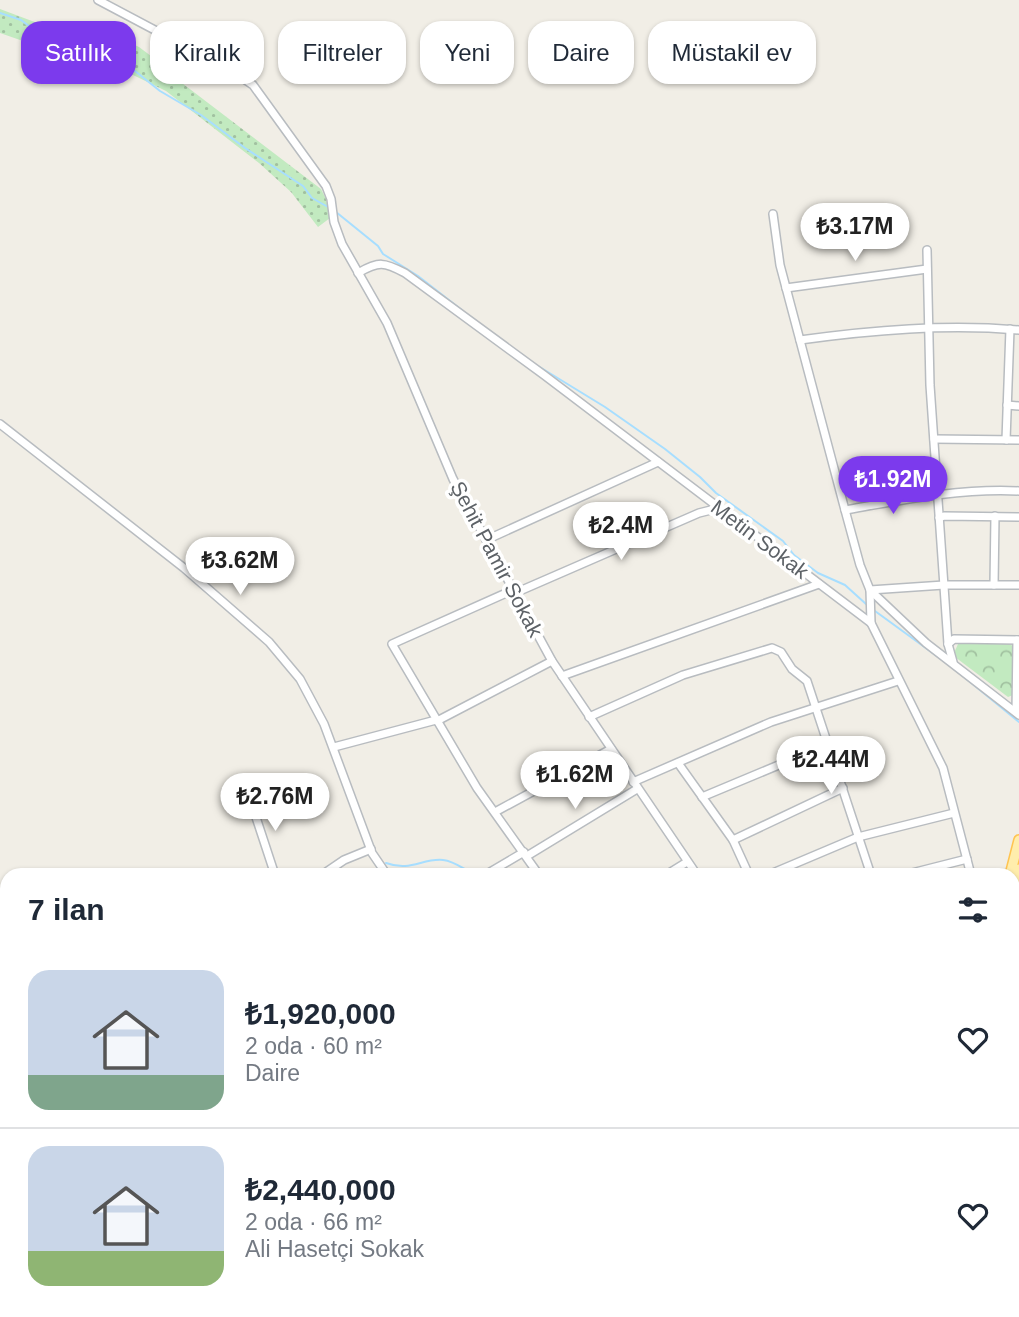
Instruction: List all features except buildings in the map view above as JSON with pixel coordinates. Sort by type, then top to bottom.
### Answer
[{"type":"main road","points":[[1017,868],[1019,840]]},
{"type":"street","name":"Şehit Pamir Sokak","points":[[98,0],[234,72],[253,85],[326,187],[342,244],[387,323],[453,479],[552,661],[692,868]]},
{"type":"street","points":[[773,214],[779,265],[860,565],[870,590],[871,623]]},
{"type":"street","points":[[927,250],[934,439],[948,644],[953,663]]},
{"type":"street","name":"Metin Sokak","points":[[358,273],[371,265],[386,263],[405,273],[871,623],[943,768],[969,868]]},
{"type":"street","points":[[786,288],[927,269]]},
{"type":"street","points":[[800,340],[929,327],[1015,330],[1006,440]]},
{"type":"street","points":[[1007,405],[1019,406]]},
{"type":"street","points":[[0,424],[184,568],[269,642],[299,679],[334,747],[371,851],[381,868]]},
{"type":"street","points":[[934,439],[1019,440]]},
{"type":"street","points":[[486,540],[658,462]]},
{"type":"street","points":[[845,510],[938,495],[1019,491]]},
{"type":"street","points":[[534,868],[477,788],[392,643],[699,513],[719,508]]},
{"type":"street","points":[[993,585],[995,516]]},
{"type":"street","points":[[939,518],[1019,517]]},
{"type":"street","points":[[562,676],[819,584]]},
{"type":"street","points":[[870,590],[944,585],[1019,585]]},
{"type":"street","points":[[870,590],[926,643],[1017,714]]},
{"type":"street","points":[[948,644],[954,639],[1018,640],[1017,714]]},
{"type":"street","points":[[589,717],[683,676],[772,648],[781,652],[792,669],[807,681],[869,868]]},
{"type":"street","points":[[334,747],[436,720],[552,661]]},
{"type":"street","points":[[498,868],[678,763],[771,722],[898,681]]},
{"type":"street","points":[[702,797],[829,744]]},
{"type":"street","points":[[495,813],[611,749]]},
{"type":"street","points":[[678,763],[733,840],[746,868]]},
{"type":"street","points":[[733,840],[843,788]]},
{"type":"street","points":[[250,799],[273,868]]},
{"type":"street","points":[[784,868],[858,836],[954,813]]},
{"type":"street","points":[[332,868],[344,860],[371,851]]},
{"type":"street","points":[[932,868],[967,859]]},
{"type":"street","points":[[677,868],[687,862]]},
{"type":"green space","points":[[0,9],[32,21],[21,21],[21,40],[0,33]]},
{"type":"green space","points":[[136,46],[150,55],[150,83],[136,76]]},
{"type":"green space","points":[[152,84],[183,84],[321,189],[330,218],[318,227],[291,192],[259,163],[166,91]]},
{"type":"green space","points":[[1007,643],[1013,646],[1013,695],[1008,697],[955,657],[954,653],[958,644]]},
{"type":"waterway","points":[[0,13],[21,20],[46,39],[73,38],[100,43],[160,91],[201,115],[303,186],[312,198],[328,207]]},
{"type":"waterway","points":[[336,212],[378,246],[383,254],[418,276],[463,311]]},
{"type":"waterway","points":[[538,366],[605,407],[665,449],[716,493],[783,541],[794,555],[818,573],[845,585],[866,604]]},
{"type":"waterway","points":[[875,611],[945,662]]},
{"type":"waterway","points":[[958,672],[1019,722]]},
{"type":"waterway","points":[[386,863],[402,866],[443,860],[463,868]]}]
